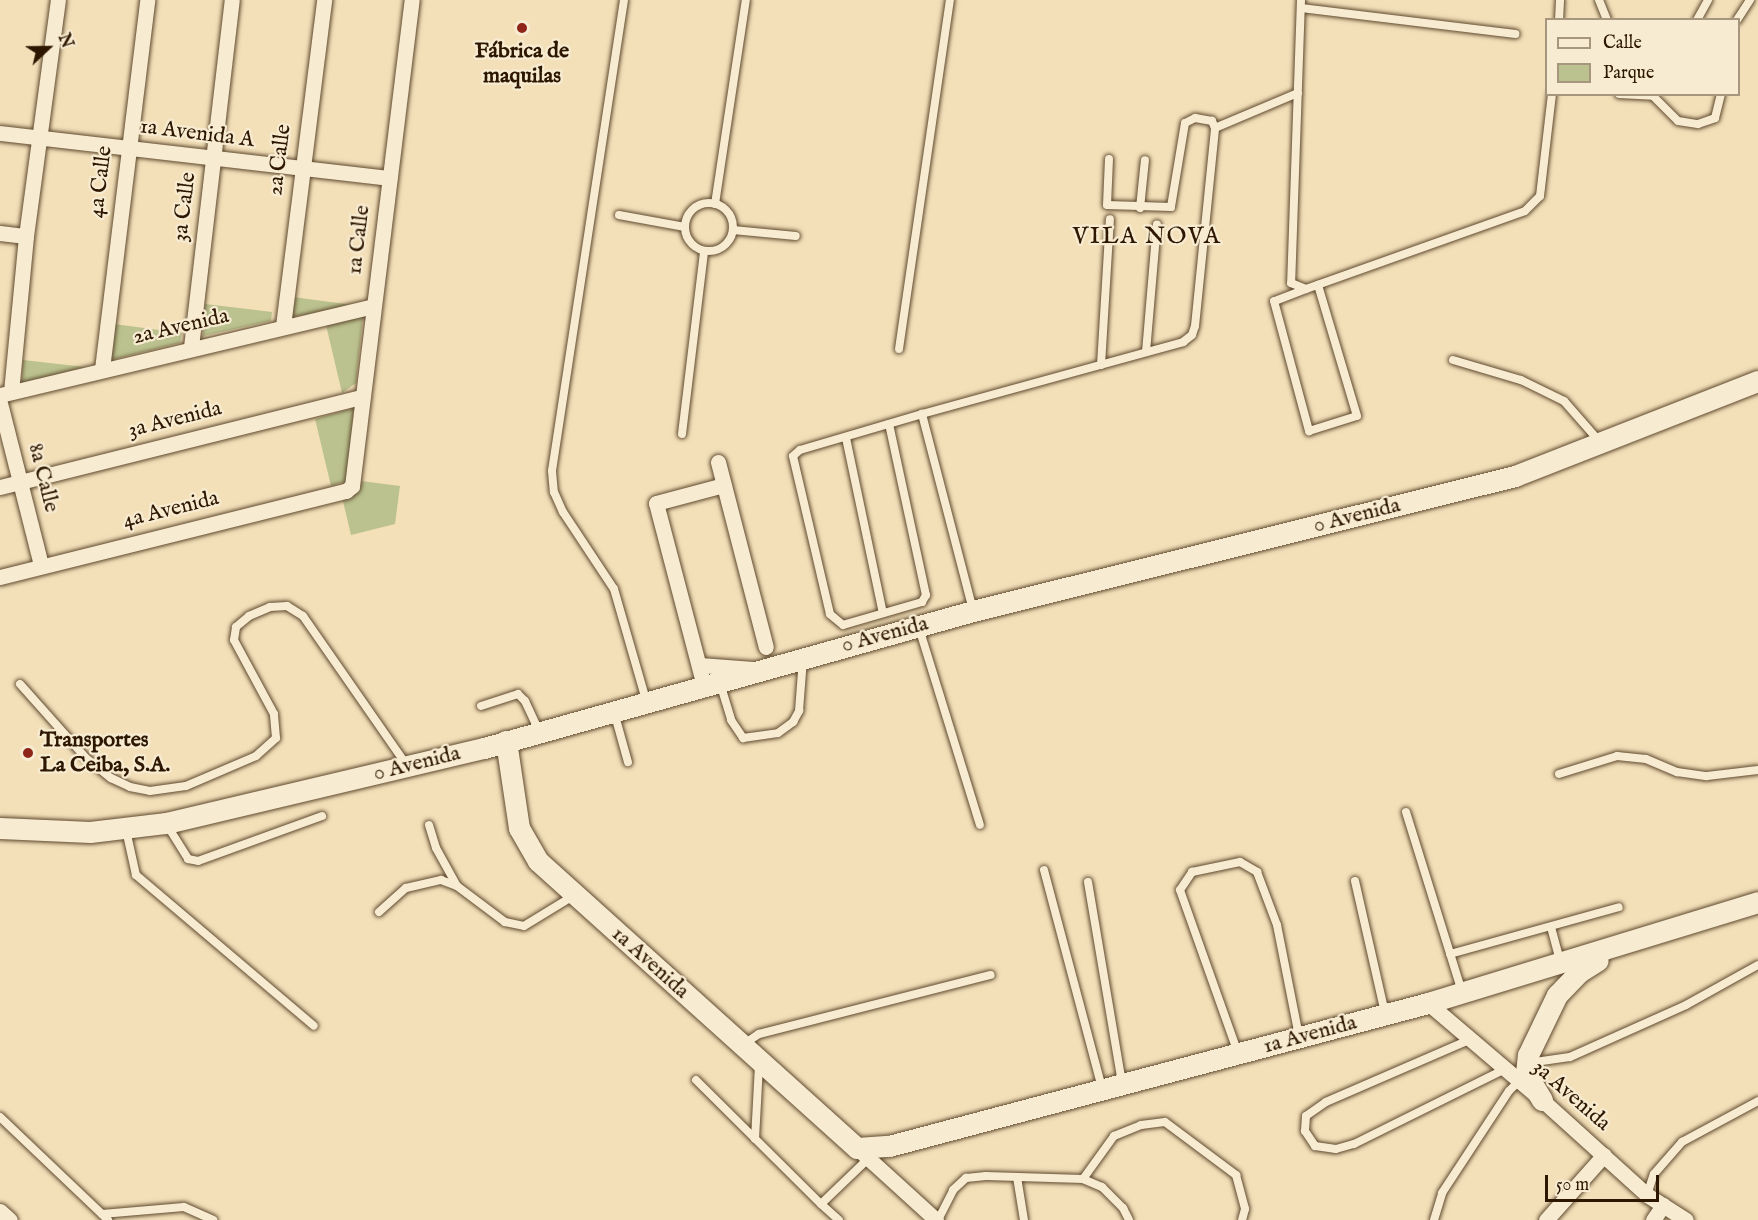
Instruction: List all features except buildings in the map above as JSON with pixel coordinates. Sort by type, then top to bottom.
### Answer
[{"type":"street","points":[[4,397],[58,0]]},
{"type":"street","name":"4a Calle","points":[[102,369],[147,0]]},
{"type":"street","name":"3a Calle","points":[[191,347],[232,0]]},
{"type":"street","name":"2a Calle","points":[[283,326],[324,0]]},
{"type":"street","name":"1a Calle","points":[[352,486],[412,0]]},
{"type":"street","name":"1a Avenida A","points":[[0,134],[389,178]]},
{"type":"street","points":[[0,233],[26,236]]},
{"type":"street","name":"2a Avenida","points":[[4,397],[191,347],[373,306]]},
{"type":"street","name":"0 Avenida","points":[[0,828],[90,832],[126,829],[166,823],[408,767],[647,702],[708,677],[762,669],[919,626],[1515,476],[1602,445],[1758,381]]},
{"type":"street","name":"8a Calle","points":[[4,397],[41,565]]},
{"type":"street","name":"3a Avenida","points":[[0,487],[362,397]]},
{"type":"street","points":[[718,462],[766,647]]},
{"type":"street","points":[[708,677],[656,504],[724,485]]},
{"type":"street","name":"4a Avenida","points":[[0,577],[345,491],[352,486]]},
{"type":"street","name":"1a Avenida","points":[[506,741],[516,812],[524,841],[538,861],[937,1220]]},
{"type":"street","name":"1a Avenida","points":[[862,1154],[1428,1004],[1622,946],[1758,902]]},
{"type":"street","points":[[1542,1100],[1526,1073],[1523,1072],[1539,1028],[1557,995],[1579,972],[1622,946]]},
{"type":"street","name":"3a Avenida","points":[[1428,1004],[1505,1069],[1523,1072]]},
{"type":"street","name":"3a Avenida","points":[[1542,1100],[1647,1195],[1674,1215]]},
{"type":"street","points":[[1546,1220],[1604,1155]]},
{"type":"street","points":[[0,1211],[10,1220]]},
{"type":"street","points":[[1653,1220],[1674,1215]]},
{"type":"lane","points":[[624,0],[552,471],[554,492],[563,512],[614,589],[647,702]]},
{"type":"lane","points":[[715,204],[746,0]]},
{"type":"lane","points":[[899,349],[950,0]]},
{"type":"lane","points":[[1559,18],[1560,0]]},
{"type":"lane","points":[[1599,0],[1606,18]]},
{"type":"lane","points":[[1698,18],[1708,0]]},
{"type":"lane","points":[[1738,18],[1750,0]]},
{"type":"lane","points":[[1306,289],[1292,283],[1301,4],[1515,34]]},
{"type":"lane","points":[[1215,128],[1298,93]]},
{"type":"lane","points":[[1318,285],[1357,416],[1309,431],[1274,301],[1306,289],[1525,211],[1540,196],[1542,189],[1552,96]]},
{"type":"lane","points":[[1653,96],[1678,121],[1698,124],[1715,118],[1720,96]]},
{"type":"lane","points":[[889,424],[927,587],[922,602],[843,625],[830,614],[793,456],[800,450],[922,414],[1183,342],[1192,335],[1195,326],[1215,128],[1206,118],[1195,118],[1185,123],[1171,207],[1140,208],[1107,205],[1109,159]]},
{"type":"lane","points":[[1140,208],[1145,160]]},
{"type":"lane","points":[[715,204],[725,210],[733,230],[727,243],[716,250],[704,250],[694,246],[685,227],[694,208],[715,204]]},
{"type":"lane","points":[[619,215],[685,227]]},
{"type":"lane","points":[[1101,365],[1110,219]]},
{"type":"lane","points":[[1146,352],[1157,224]]},
{"type":"lane","points":[[733,230],[796,237]]},
{"type":"lane","points":[[682,434],[704,250]]},
{"type":"lane","points":[[1453,360],[1521,380],[1564,401],[1602,445]]},
{"type":"lane","points":[[922,414],[974,612]]},
{"type":"lane","points":[[846,438],[883,613]]},
{"type":"lane","points":[[20,684],[86,758],[111,778],[130,788],[150,791],[195,783],[256,756],[276,738],[274,714],[234,640],[236,627],[249,616],[270,607],[287,606],[303,616],[408,767]]},
{"type":"lane","points":[[919,626],[980,825]]},
{"type":"lane","points":[[708,677],[743,738],[778,733],[793,722],[799,711],[803,658]]},
{"type":"lane","points":[[481,706],[518,694],[525,701],[539,732]]},
{"type":"lane","points":[[614,711],[627,762]]},
{"type":"lane","points":[[1559,774],[1617,756],[1646,759],[1677,772],[1707,777],[1758,770]]},
{"type":"lane","points":[[1406,812],[1462,993]]},
{"type":"lane","points":[[166,823],[188,859],[198,861],[322,816]]},
{"type":"lane","points":[[429,825],[436,848],[457,886]]},
{"type":"lane","points":[[126,829],[136,875],[314,1026]]},
{"type":"lane","points":[[1238,1054],[1180,890],[1192,872],[1240,862],[1257,872],[1277,925],[1300,1037]]},
{"type":"lane","points":[[1044,870],[1112,1087]]},
{"type":"lane","points":[[379,912],[406,888],[441,880],[457,886],[505,922],[524,926],[574,895]]},
{"type":"lane","points":[[1355,881],[1385,1015]]},
{"type":"lane","points":[[1088,882],[1112,1087]]},
{"type":"lane","points":[[1450,954],[1619,907]]},
{"type":"lane","points":[[1551,927],[1561,964]]},
{"type":"lane","points":[[1434,1220],[1442,1193],[1523,1072],[1538,1064],[1570,1057],[1686,1005],[1758,965]]},
{"type":"lane","points":[[743,1045],[759,1034],[991,975]]},
{"type":"lane","points":[[1468,1040],[1326,1102],[1306,1116],[1305,1131],[1315,1146],[1336,1149],[1354,1144],[1505,1069]]},
{"type":"lane","points":[[755,1139],[759,1060]]},
{"type":"lane","points":[[696,1080],[839,1220]]},
{"type":"lane","points":[[1647,1195],[1654,1174],[1682,1142],[1758,1101]]},
{"type":"lane","points":[[0,1117],[105,1217],[184,1207],[213,1220]]},
{"type":"lane","points":[[1083,1179],[1114,1136],[1141,1125],[1165,1122],[1236,1175],[1242,1191],[1242,1220]]},
{"type":"lane","points":[[821,1204],[862,1154]]},
{"type":"lane","points":[[937,1220],[953,1190],[966,1178],[1017,1177],[1083,1179],[1102,1187],[1123,1208],[1129,1220]]},
{"type":"lane","points":[[1017,1177],[1024,1220]]},
{"type":"green space","points":[[293,297],[353,305],[292,317]]},
{"type":"green space","points":[[205,304],[272,312],[271,321],[203,336]]},
{"type":"green space","points":[[363,316],[356,383],[342,393],[326,325]]},
{"type":"green space","points":[[114,324],[182,333],[180,343],[110,360]]},
{"type":"green space","points":[[23,360],[85,367],[22,383]]},
{"type":"green space","points":[[354,408],[346,481],[331,486],[315,419]]},
{"type":"green space","points":[[361,481],[400,486],[395,524],[351,535],[342,497],[358,489]]},
{"type":"place","name":"Fábrica de maquilas","points":[[522,28]]},
{"type":"place","name":"Transportes La Ceiba, S.A.","points":[[28,753]]},
{"type":"district","name":"VILA NOVA","points":[[1147,237]]}]
